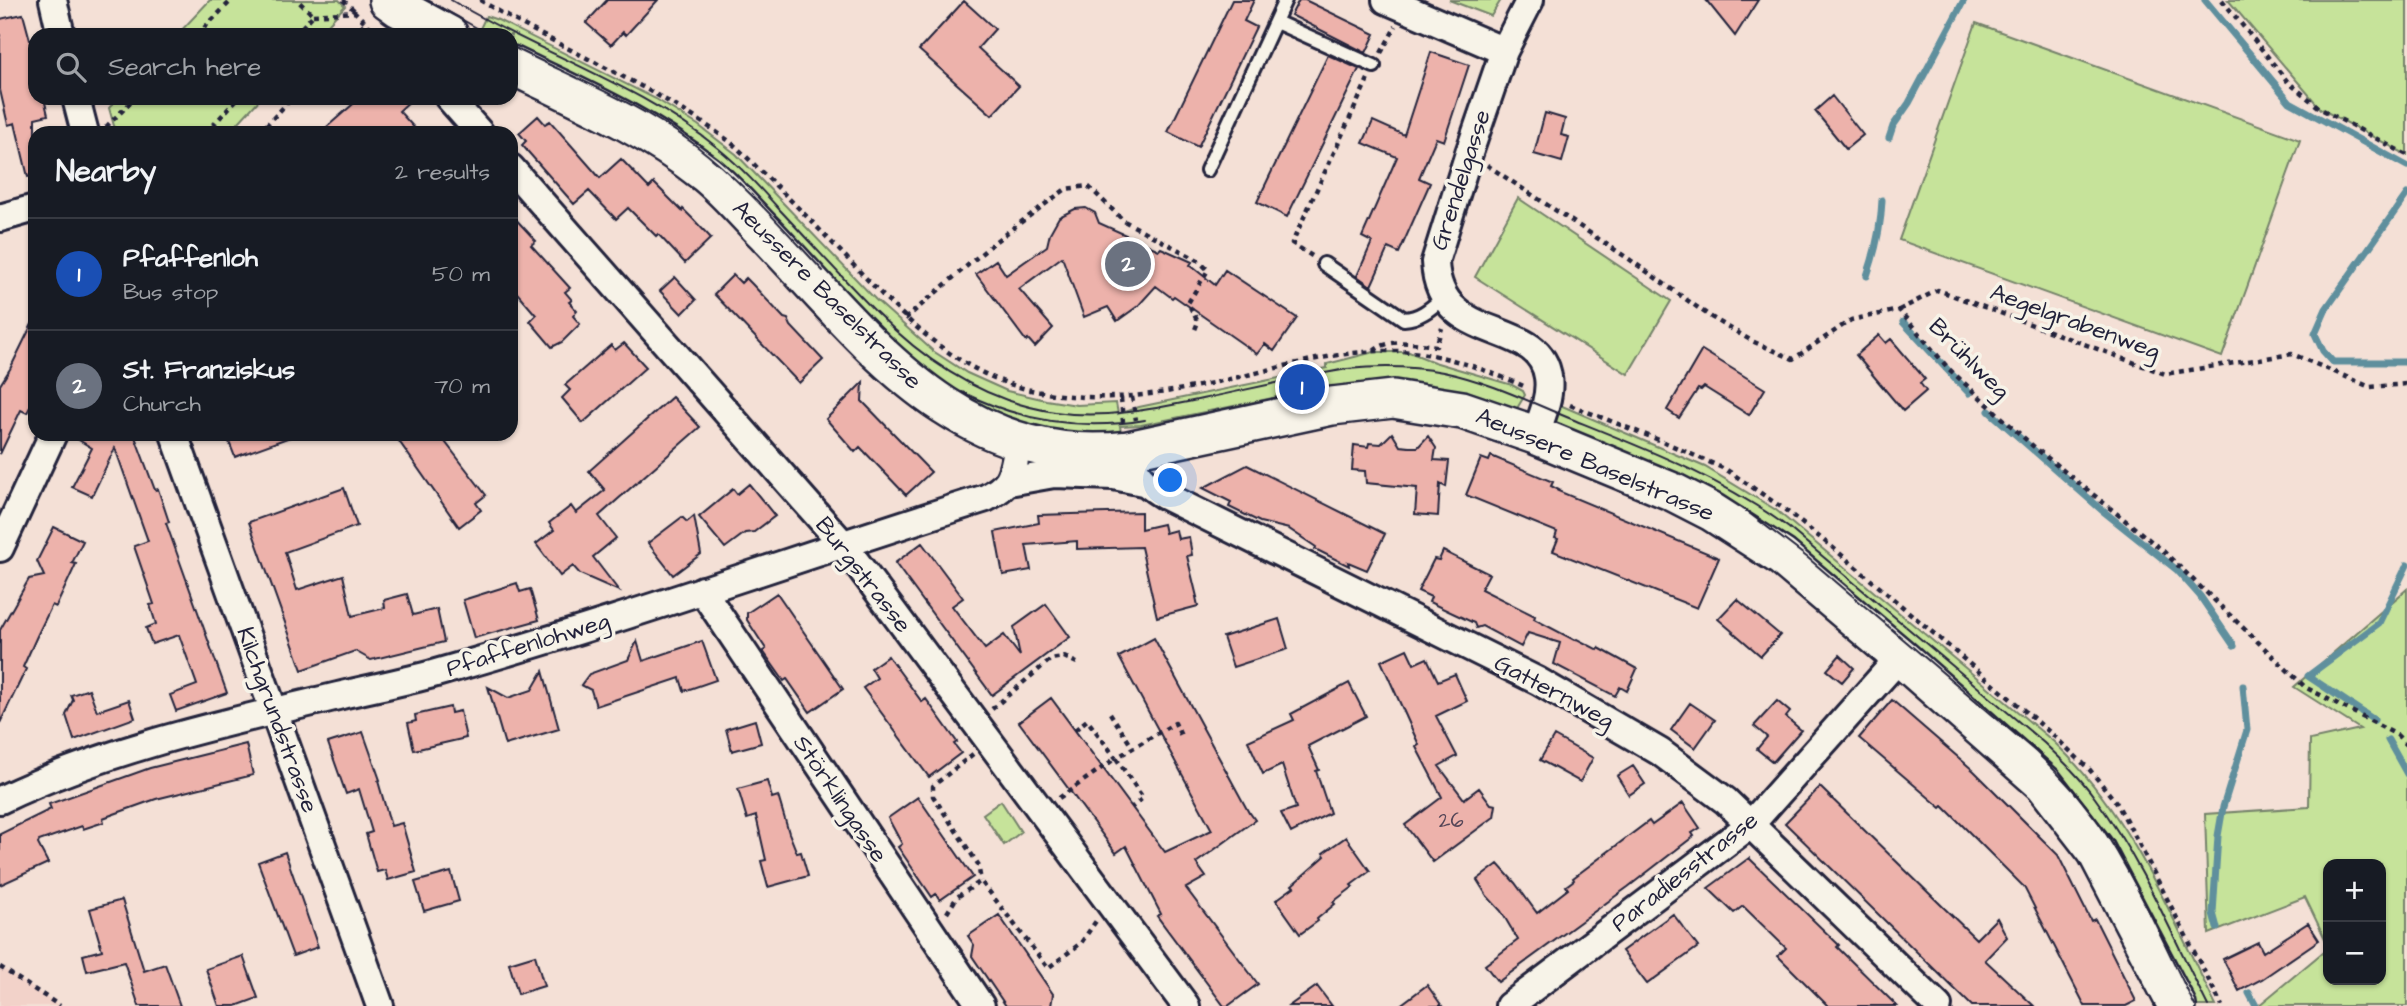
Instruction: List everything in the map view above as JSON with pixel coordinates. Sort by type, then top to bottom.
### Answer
[{"type":"main road","points":[[373,20],[414,28]]},
{"type":"main road","name":"Aeussere Baselstrasse","points":[[518,68],[631,123],[707,175],[890,365],[956,415],[1019,442],[1081,453],[1128,450],[1332,405],[1394,399],[1462,410],[1535,435],[1672,492],[1738,527],[1782,557],[2044,784],[2096,851],[2177,1006]]},
{"type":"street","points":[[53,0],[59,28]]},
{"type":"street","name":"Grendelgasse","points":[[1447,302],[1436,279],[1435,262],[1504,51],[1530,0]]},
{"type":"street","points":[[1396,4],[1504,51]]},
{"type":"street","points":[[78,105],[83,126]]},
{"type":"street","points":[[455,105],[474,126]]},
{"type":"street","name":"Burgstrasse","points":[[518,176],[842,543],[1186,1006]]},
{"type":"street","points":[[0,218],[28,210]]},
{"type":"street","points":[[1447,302],[1455,311],[1479,325],[1520,341],[1539,357],[1548,376],[1547,396],[1535,435]]},
{"type":"street","points":[[0,548],[50,441]]},
{"type":"street","name":"Kilchgrundstrasse","points":[[176,441],[380,1006]]},
{"type":"street","points":[[1019,442],[1009,482],[1054,474],[1114,476],[1143,482]]},
{"type":"street","points":[[1128,450],[1133,469],[1143,482]]},
{"type":"street","name":"Pfaffenlohweg","points":[[0,800],[65,771],[149,744],[272,711],[434,673],[617,619],[842,543],[986,498],[1002,490],[1009,482]]},
{"type":"street","name":"Gatternweg","points":[[1143,482],[1163,495],[1538,681],[1660,752],[1726,801],[1938,1006]]},
{"type":"street","name":"Störklingasse","points":[[702,590],[926,928],[981,1006]]},
{"type":"street","name":"Paradiesstrasse","points":[[1509,1006],[1750,825],[1900,657]]},
{"type":"lane","points":[[1207,170],[1285,0]]},
{"type":"lane","points":[[1276,22],[1374,66]]},
{"type":"lane","points":[[1324,264],[1404,318],[1413,318],[1447,302]]},
{"type":"path","points":[[204,28],[232,0]]},
{"type":"path","points":[[297,0],[313,15],[373,20]]},
{"type":"path","points":[[343,0],[373,20]]},
{"type":"path","points":[[480,0],[526,28],[668,100],[731,143],[905,319],[952,355],[997,380],[1038,392],[1091,399],[1142,396],[1338,355],[1409,352],[1433,355],[1490,372],[1727,470],[1838,551],[2053,735],[2090,770],[2116,802],[2222,1006]]},
{"type":"path","points":[[2222,0],[2288,82],[2304,96],[2321,109],[2407,155]]},
{"type":"path","points":[[1304,251],[1292,243],[1374,66],[1396,4]]},
{"type":"path","points":[[301,28],[313,15]]},
{"type":"path","points":[[107,126],[128,105]]},
{"type":"path","points":[[212,126],[232,105]]},
{"type":"path","points":[[266,126],[285,105]]},
{"type":"path","name":"Brühlweg","points":[[1469,153],[1711,317],[1752,341],[1793,359],[1851,320],[1899,310],[1949,369],[2034,446],[2162,550],[2305,687],[2397,735],[2407,746]]},
{"type":"path","points":[[905,319],[996,241],[1066,188],[1088,186],[1124,221],[1198,260],[1208,270],[1188,303],[1198,322],[1194,332]]},
{"type":"path","name":"Aegelgrabenweg","points":[[1899,310],[1938,290],[2165,374],[2292,354],[2370,387],[2407,384]]},
{"type":"path","points":[[1374,352],[1380,346],[1402,342],[1436,346],[1447,302]]},
{"type":"path","points":[[1077,663],[1064,657],[1051,659],[933,786],[933,796],[978,863],[981,881],[1048,968],[1081,943],[1099,918]]},
{"type":"path","points":[[1110,713],[1133,748]]},
{"type":"path","points":[[1172,718],[1181,736]]},
{"type":"path","points":[[1074,730],[1087,720],[1116,758],[1143,798],[1132,807]]},
{"type":"path","points":[[1041,811],[1116,758],[1175,723]]},
{"type":"path","points":[[926,928],[948,912],[957,897],[981,881]]},
{"type":"path","points":[[0,967],[60,1006]]},
{"type":"shaded area","points":[[0,967],[60,1006],[0,1006]]},
{"type":"green space","points":[[210,0],[339,0],[345,6],[325,28],[184,28]]},
{"type":"green space","points":[[1449,0],[1501,0],[1491,16]]},
{"type":"green space","points":[[2228,0],[2407,0],[2407,155],[2321,109]]},
{"type":"green space","points":[[486,16],[514,28],[480,28]]},
{"type":"green space","points":[[1976,23],[2300,140],[2222,357],[1899,240]]},
{"type":"green space","points":[[518,30],[656,99],[698,125],[736,154],[876,300],[933,351],[967,373],[1007,391],[1077,405],[1116,403],[1118,414],[1139,407],[1327,368],[1327,364],[1374,352],[1409,352],[1512,385],[1525,395],[1516,410],[1334,393],[1332,386],[1141,425],[1120,426],[1122,438],[1029,431],[931,383],[794,248],[518,59]]},
{"type":"green space","points":[[112,105],[255,105],[235,126],[114,126],[109,108]]},
{"type":"green space","points":[[1518,198],[1671,301],[1628,374],[1475,277]]},
{"type":"green space","points":[[1557,405],[1705,467],[1776,510],[2054,742],[2081,770],[2127,833],[2165,901],[2216,1006],[2189,1006],[2121,873],[1873,622],[1551,430]]},
{"type":"green space","points":[[2407,589],[2407,1006],[2258,1006],[2323,952],[2323,985],[2386,985],[2386,859],[2323,859],[2323,935],[2305,897],[2209,934],[2205,814],[2309,807],[2310,740],[2360,729],[2294,687]]},
{"type":"green space","points":[[1001,801],[1021,832],[1004,845],[983,814]]},
{"type":"building","points":[[607,0],[658,0],[626,35],[623,32],[611,45],[586,23]]},
{"type":"building","points":[[1232,0],[1254,0],[1244,21],[1256,27],[1198,147],[1168,132]]},
{"type":"building","points":[[1299,0],[1305,0],[1375,34],[1366,53],[1291,15]]},
{"type":"building","points":[[1706,0],[1758,0],[1735,36]]},
{"type":"building","points":[[964,1],[995,29],[978,48],[1019,86],[992,115],[919,50]]},
{"type":"building","points":[[23,14],[28,33],[28,105],[46,105],[48,115],[35,118],[35,126],[28,126],[28,177],[15,123],[8,125],[0,90],[0,19]]},
{"type":"building","points":[[1431,52],[1469,65],[1444,141],[1436,138],[1419,178],[1430,183],[1399,253],[1388,248],[1371,286],[1357,276],[1372,242],[1362,237],[1397,157],[1363,143],[1373,121],[1404,135]]},
{"type":"building","points":[[1328,55],[1359,69],[1287,217],[1257,202]]},
{"type":"building","points":[[1832,96],[1863,135],[1846,149],[1815,111]]},
{"type":"building","points":[[352,105],[405,105],[399,111],[413,126],[328,126]]},
{"type":"building","points":[[1545,113],[1565,119],[1561,135],[1569,137],[1562,162],[1534,154]]},
{"type":"building","points":[[538,116],[545,124],[550,121],[600,178],[621,159],[649,188],[654,183],[711,238],[685,263],[658,234],[656,236],[628,208],[616,219],[589,191],[574,204],[522,145],[526,141],[519,133]]},
{"type":"building","points":[[1086,208],[1095,213],[1099,223],[1192,262],[1190,265],[1215,285],[1225,270],[1297,318],[1274,351],[1265,344],[1257,354],[1156,286],[1138,306],[1117,321],[1108,307],[1084,317],[1062,257],[1019,289],[1053,328],[1035,347],[1028,339],[1026,341],[976,274],[996,260],[1006,275],[1047,246],[1050,233],[1059,217],[1075,209]]},
{"type":"building","points":[[518,222],[536,241],[531,245],[570,288],[565,292],[577,311],[573,316],[580,324],[562,342],[552,347],[530,321],[536,315],[518,294]]},
{"type":"building","points":[[733,275],[741,283],[746,278],[788,319],[791,326],[823,360],[799,383],[714,294]]},
{"type":"building","points":[[675,277],[696,300],[682,314],[660,291]]},
{"type":"building","points":[[28,332],[28,411],[27,413],[21,410],[0,454],[0,385]]},
{"type":"building","points":[[1879,335],[1886,343],[1891,339],[1925,379],[1920,383],[1926,391],[1903,411],[1856,355]]},
{"type":"building","points":[[624,343],[646,367],[583,423],[562,398],[570,390],[565,385],[611,345],[615,350]]},
{"type":"building","points":[[1702,350],[1765,389],[1749,415],[1704,387],[1698,389],[1679,418],[1667,410]]},
{"type":"building","points":[[863,382],[862,401],[931,472],[906,495],[860,447],[855,452],[826,419]]},
{"type":"building","points":[[672,397],[700,427],[599,516],[616,538],[593,557],[619,591],[580,574],[573,566],[560,576],[536,544],[554,530],[549,523],[571,506],[576,513],[605,490],[589,471]]},
{"type":"building","points":[[1392,433],[1400,446],[1409,447],[1418,447],[1428,436],[1436,448],[1434,460],[1449,461],[1446,487],[1440,484],[1438,516],[1415,514],[1417,488],[1366,483],[1365,471],[1352,470],[1354,445],[1368,447],[1369,443],[1381,444]]},
{"type":"building","points":[[80,441],[137,441],[155,490],[158,489],[169,522],[166,523],[227,693],[176,711],[170,695],[197,685],[179,635],[152,644],[146,628],[156,624],[150,605],[154,604],[134,546],[148,541],[115,448],[92,496],[72,487],[92,448]]},
{"type":"building","points":[[229,441],[279,441],[235,457]]},
{"type":"building","points":[[399,441],[444,441],[486,495],[476,503],[481,510],[459,527]]},
{"type":"building","points":[[1491,456],[1553,482],[1551,486],[1558,491],[1719,558],[1697,608],[1553,551],[1558,539],[1555,538],[1557,532],[1466,495],[1481,458],[1489,461]]},
{"type":"building","points":[[1247,465],[1385,534],[1367,570],[1348,562],[1349,566],[1315,549],[1316,547],[1289,529],[1260,522],[1229,507],[1231,502],[1203,488]]},
{"type":"building","points":[[749,484],[775,516],[754,532],[745,533],[725,548],[699,517],[733,489],[737,494]]},
{"type":"building","points":[[344,488],[357,526],[285,552],[297,590],[343,575],[352,616],[385,608],[384,600],[407,594],[413,615],[437,609],[444,642],[371,660],[355,651],[302,670],[249,522]]},
{"type":"building","points":[[1141,512],[1141,529],[1163,524],[1165,533],[1176,530],[1178,539],[1189,537],[1192,555],[1187,556],[1198,606],[1157,617],[1141,547],[1077,549],[1077,541],[1026,545],[1031,570],[1003,575],[995,532],[1039,523],[1038,515]]},
{"type":"building","points":[[694,516],[701,554],[673,575],[648,543],[682,517],[687,522]]},
{"type":"building","points":[[54,527],[83,541],[72,563],[76,564],[56,607],[52,605],[37,636],[23,667],[26,669],[0,723],[0,630],[29,579],[44,576],[37,561]]},
{"type":"building","points":[[922,543],[963,598],[952,606],[985,649],[1004,635],[1020,656],[1014,627],[1046,604],[1070,637],[992,695],[895,563]]},
{"type":"building","points":[[1443,551],[1489,574],[1481,589],[1535,616],[1534,619],[1574,640],[1598,650],[1599,648],[1637,669],[1627,691],[1620,687],[1615,696],[1554,664],[1560,643],[1528,633],[1521,647],[1482,626],[1476,628],[1474,623],[1429,602],[1431,597],[1418,591],[1434,559],[1439,560]]},
{"type":"building","points":[[517,583],[520,592],[530,589],[539,620],[474,638],[463,600]]},
{"type":"building","points":[[777,593],[843,689],[810,712],[763,651],[766,649],[747,620],[747,613]]},
{"type":"building","points":[[1737,599],[1780,635],[1761,656],[1718,619]]},
{"type":"building","points":[[1279,619],[1288,649],[1233,667],[1223,637]]},
{"type":"building","points":[[1154,638],[1255,820],[1196,863],[1206,877],[1186,888],[1258,984],[1228,1006],[1224,1006],[1157,916],[1161,914],[1126,846],[1116,853],[1019,722],[1051,698],[1165,852],[1212,830],[1119,657]]},
{"type":"building","points":[[637,641],[643,661],[702,641],[716,680],[684,691],[680,678],[596,706],[591,690],[581,685],[589,674],[628,660]]},
{"type":"building","points":[[1407,649],[1414,664],[1427,658],[1438,681],[1455,674],[1467,701],[1436,716],[1457,756],[1439,766],[1464,799],[1479,788],[1491,804],[1496,805],[1494,817],[1433,862],[1405,825],[1442,797],[1416,747],[1419,745],[1381,661]]},
{"type":"building","points":[[1840,655],[1854,668],[1842,682],[1827,670]]},
{"type":"building","points":[[888,656],[922,702],[926,699],[957,742],[954,744],[961,753],[929,777],[863,688],[877,678],[871,668]]},
{"type":"building","points":[[543,671],[559,729],[505,745],[488,687],[508,698],[532,690]]},
{"type":"building","points":[[1349,683],[1366,716],[1308,746],[1319,770],[1316,771],[1330,813],[1291,833],[1281,813],[1296,808],[1282,765],[1263,774],[1248,741],[1294,720],[1291,714]]},
{"type":"building","points":[[89,689],[97,711],[129,700],[135,718],[74,740],[66,715],[73,700],[71,695]]},
{"type":"building","points":[[1892,700],[1974,771],[2058,855],[2091,921],[2095,919],[2136,1001],[2126,1006],[2085,1006],[2024,887],[1943,806],[1941,808],[1859,738]]},
{"type":"building","points":[[1777,701],[1790,712],[1786,717],[1801,730],[1773,762],[1757,749],[1767,737],[1754,726]]},
{"type":"building","points":[[1690,703],[1715,720],[1695,748],[1671,730]]},
{"type":"building","points":[[450,707],[451,713],[460,711],[466,738],[414,750],[408,723],[416,721],[415,715]]},
{"type":"building","points":[[755,720],[761,743],[732,751],[726,729]]},
{"type":"building","points":[[363,732],[380,780],[378,781],[391,826],[402,823],[416,872],[388,880],[385,870],[377,872],[366,834],[372,832],[359,789],[346,794],[328,743]]},
{"type":"building","points":[[1554,736],[1593,758],[1580,782],[1540,760]]},
{"type":"building","points":[[246,744],[253,775],[156,799],[103,818],[104,822],[83,829],[82,826],[39,841],[48,863],[0,885],[0,834],[51,809],[49,804],[150,768]]},
{"type":"building","points":[[1633,766],[1645,784],[1629,795],[1617,776]]},
{"type":"building","points":[[767,781],[772,798],[778,796],[789,833],[797,853],[801,852],[808,876],[768,887],[761,861],[766,860],[756,816],[747,819],[738,789]]},
{"type":"building","points":[[1820,787],[1976,939],[1997,918],[2007,937],[1985,960],[2034,1006],[1972,1006],[1785,823]]},
{"type":"building","points":[[918,797],[973,877],[940,900],[936,894],[932,897],[898,847],[902,844],[888,818]]},
{"type":"building","points":[[1683,803],[1700,828],[1692,833],[1694,836],[1498,982],[1485,965],[1518,940],[1501,911],[1477,880],[1498,864],[1537,913],[1568,889],[1566,886],[1573,878],[1649,821],[1652,825]]},
{"type":"building","points":[[1346,837],[1370,871],[1333,902],[1335,904],[1317,919],[1318,921],[1300,934],[1276,900],[1294,887],[1292,885],[1325,856],[1323,853]]},
{"type":"building","points":[[285,852],[318,947],[293,956],[258,862]]},
{"type":"building","points":[[1749,858],[1839,945],[1837,947],[1897,1006],[1828,1006],[1778,956],[1786,948],[1743,906],[1734,913],[1708,888]]},
{"type":"building","points":[[451,872],[459,901],[424,911],[415,882]]},
{"type":"building","points":[[122,900],[144,971],[165,964],[180,1006],[139,1006],[124,962],[87,971],[83,955],[102,950],[90,909]]},
{"type":"building","points":[[1673,914],[1698,947],[1647,984],[1622,951]]},
{"type":"building","points":[[999,915],[1053,994],[1051,1006],[1006,1006],[972,956],[974,945],[968,936]]},
{"type":"building","points":[[2308,923],[2319,940],[2262,979],[2239,991],[2223,959],[2258,942],[2263,952]]},
{"type":"building","points":[[535,955],[544,986],[518,994],[509,963]]},
{"type":"building","points":[[243,956],[258,998],[236,1006],[219,1006],[206,969]]},
{"type":"building","points":[[1427,985],[1442,1006],[1399,1006]]},
{"type":"building","points":[[1317,986],[1332,1006],[1289,1006]]},
{"type":"waterway","points":[[1889,138],[1893,126],[1909,103],[1964,0]]},
{"type":"waterway","points":[[2205,0],[2290,102],[2407,166]]},
{"type":"waterway","points":[[2407,194],[2326,309],[2315,334],[2323,351],[2333,362],[2407,362]]},
{"type":"waterway","points":[[1867,276],[1878,238],[1882,200]]},
{"type":"waterway","points":[[1903,322],[1969,393]]},
{"type":"waterway","points":[[1989,411],[2103,511],[2177,570],[2200,596],[2234,646]]},
{"type":"waterway","points":[[2374,720],[2308,676],[2379,623],[2407,565]]},
{"type":"waterway","points":[[2217,928],[2213,913],[2218,836],[2223,807],[2247,730],[2243,686]]},
{"type":"waterway","points":[[2388,740],[2407,774]]},
{"type":"waterway","points":[[2249,993],[2256,1006]]},
{"type":"tram line","points":[[428,0],[477,28]]},
{"type":"tram line","points":[[451,0],[502,28]]},
{"type":"tram line","points":[[518,36],[623,88],[689,126],[743,170],[852,288],[896,331],[958,377],[1005,399],[1055,412],[1113,414],[1170,406],[1347,369],[1395,367],[1431,370],[1507,392],[1655,453],[1737,494],[1789,528],[2044,743],[2077,776],[2112,822],[2127,847],[2156,899],[2208,1006]]},
{"type":"tram line","points":[[518,49],[628,103],[694,144],[745,188],[823,271]]},
{"type":"tram line","points":[[962,392],[1006,410],[1051,421],[1098,424],[1145,420]]},
{"type":"tram line","points":[[1741,507],[1808,558],[2036,752],[2068,784],[2111,842],[2195,1006]]},
{"type":"place","name":"St. Franziskus","points":[[1128,264]]},
{"type":"place","name":"Pfaffenloh","points":[[1302,387]]}]
